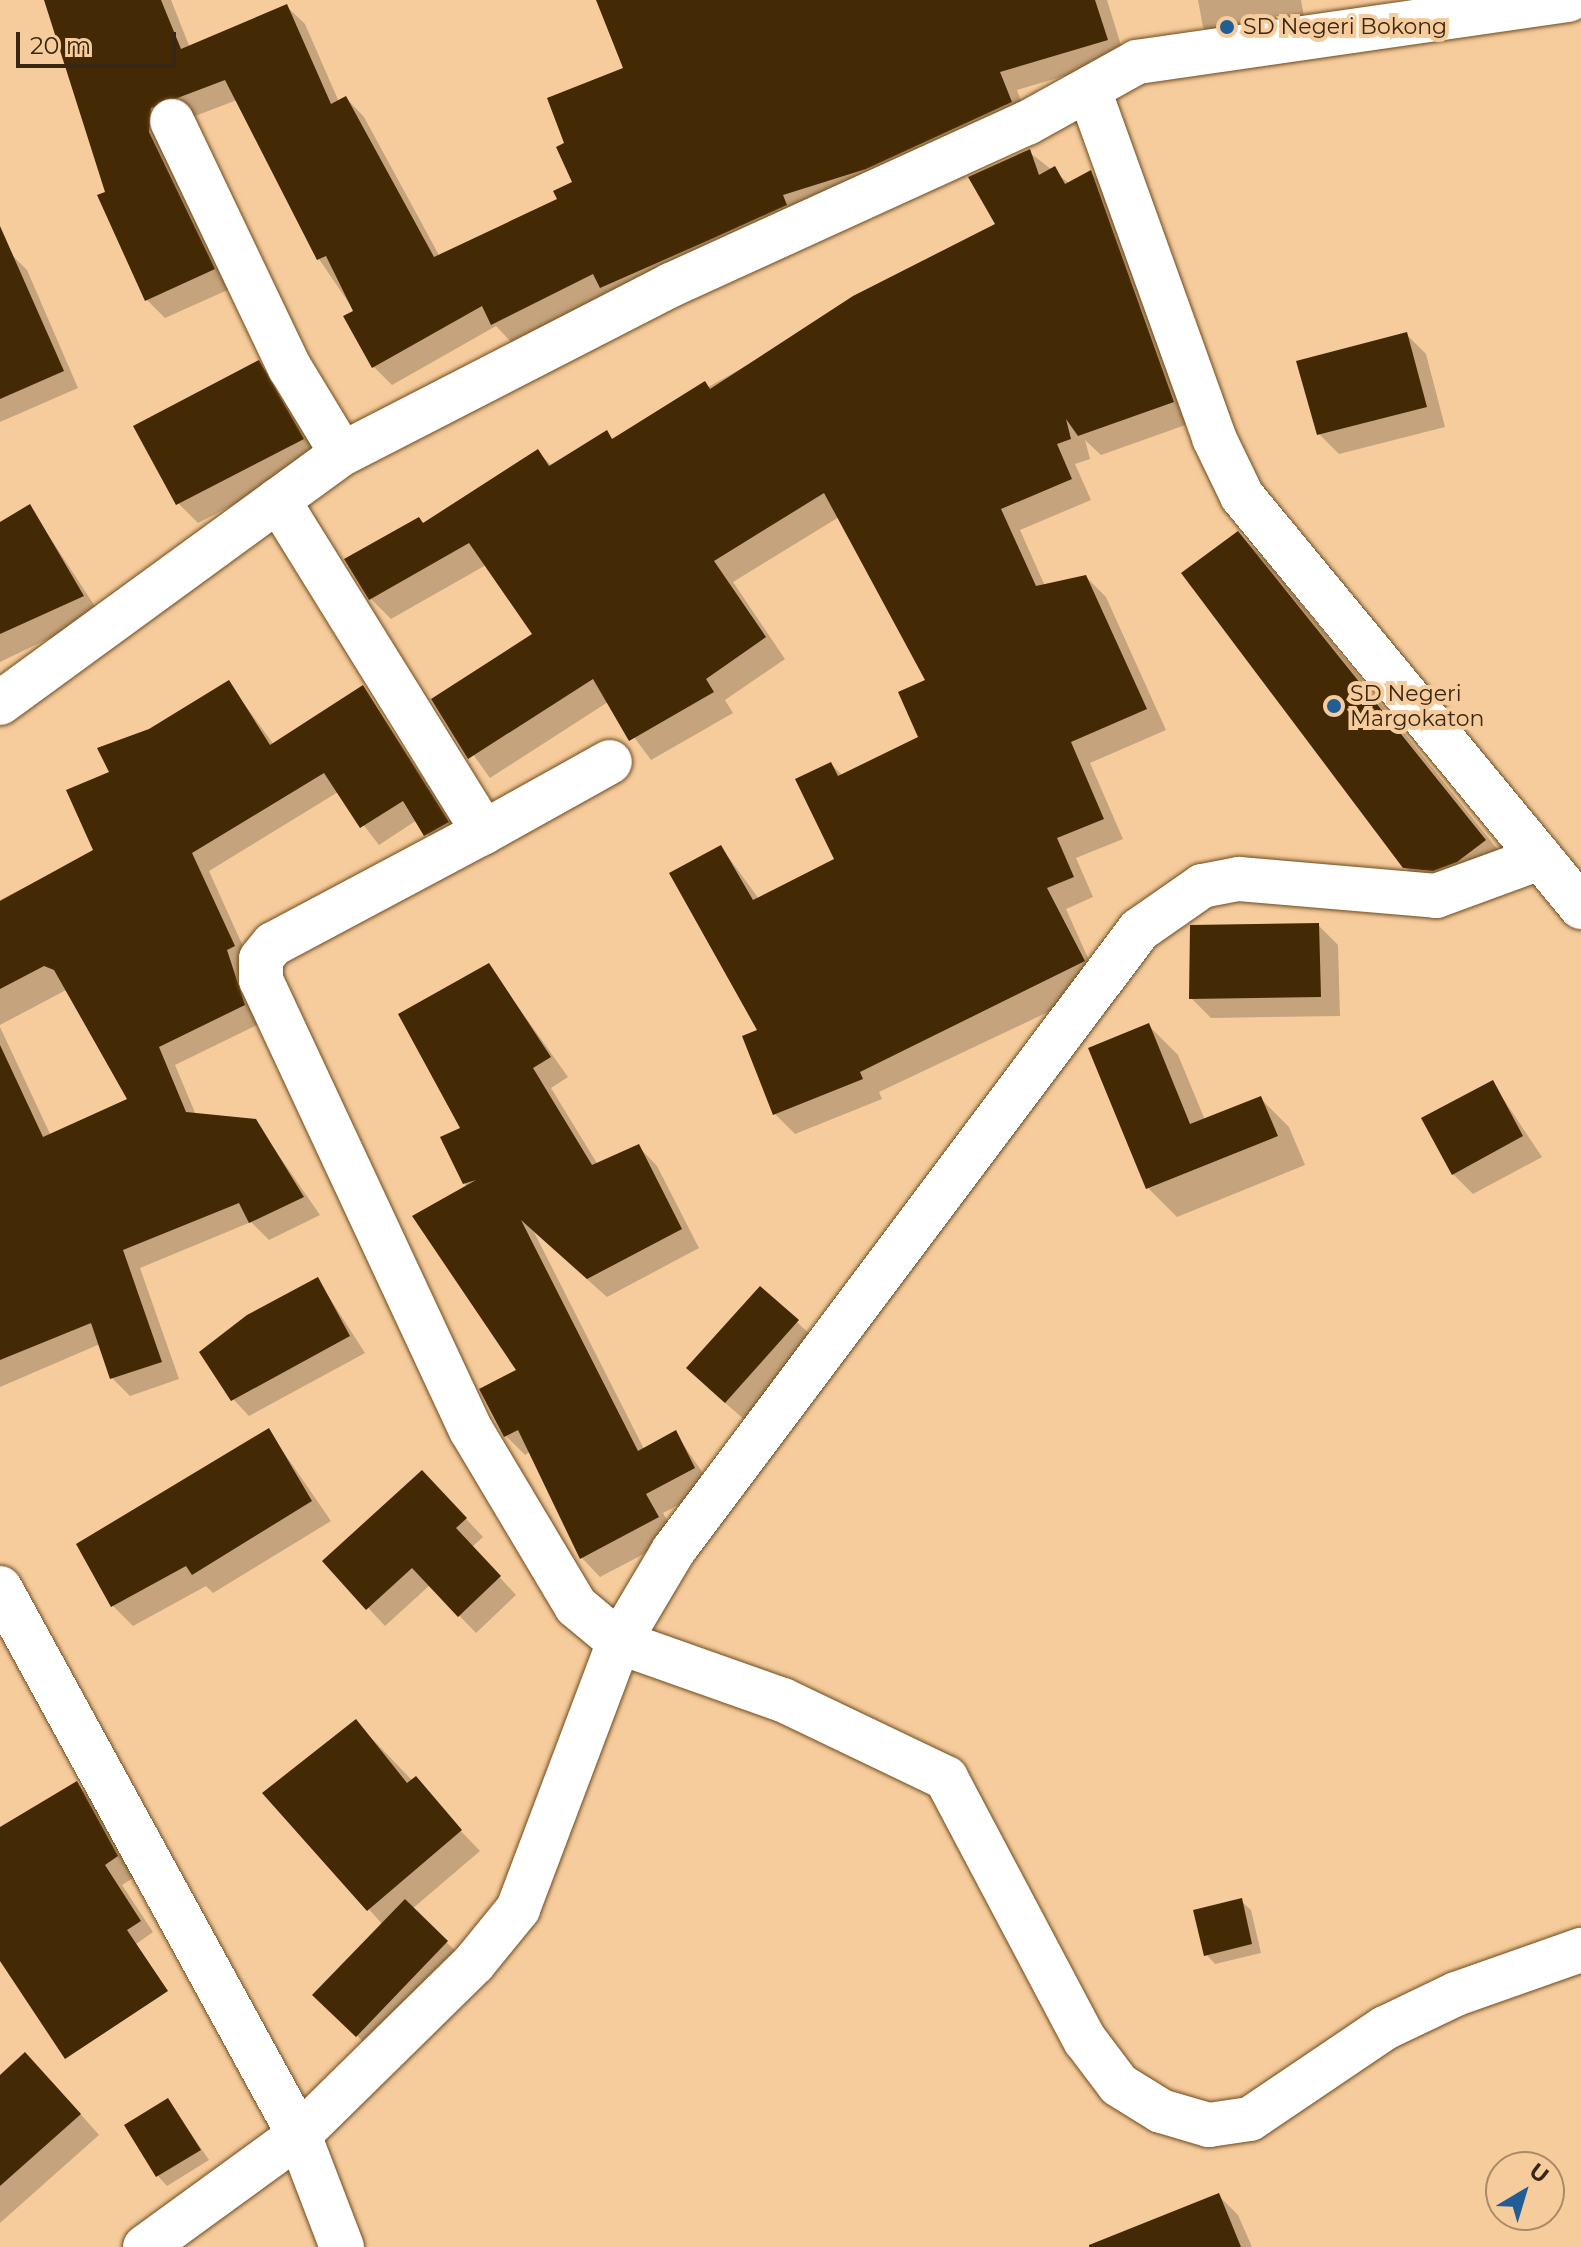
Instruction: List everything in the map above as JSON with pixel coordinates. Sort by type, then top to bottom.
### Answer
[{"type":"street","points":[[0,703],[342,454],[671,285],[1089,90],[1174,52],[1569,0]]},
{"type":"street","points":[[1089,90],[1214,438],[1242,496],[1581,907]]},
{"type":"street","points":[[172,121],[290,368],[342,454]]},
{"type":"street","points":[[278,500],[484,832]]},
{"type":"street","points":[[610,762],[273,944],[261,959],[261,980],[471,1430],[546,1564],[576,1606],[619,1642],[783,1700],[946,1778],[1085,2040],[1119,2085],[1161,2111],[1209,2125],[1250,2119],[1385,2028],[1456,1994],[1581,1950]]},
{"type":"street","points":[[145,2247],[299,2135],[474,1963],[518,1909],[619,1642],[673,1551],[1139,930],[1169,904],[1202,886],[1239,879],[1436,896],[1540,858]]},
{"type":"street","points":[[0,1588],[299,2135],[342,2247]]},
{"type":"building","points":[[44,0],[161,0],[181,49],[287,4],[331,104],[346,96],[434,257],[557,199],[553,191],[572,182],[556,147],[564,143],[547,98],[623,68],[596,0],[1095,0],[1108,40],[1000,72],[1012,102],[866,169],[783,195],[787,205],[707,241],[600,288],[593,274],[491,325],[482,306],[372,368],[343,316],[353,311],[326,256],[317,260],[225,80],[151,108],[149,132],[215,269],[145,301],[97,195],[105,192]]},
{"type":"building","points":[[1030,149],[1039,175],[1055,166],[1065,184],[1091,170],[1174,402],[1078,436],[1066,419],[1071,439],[1057,444],[1072,479],[1001,509],[1036,586],[1086,575],[1147,709],[1071,742],[1104,819],[1057,838],[1074,877],[1047,888],[1085,961],[860,1072],[863,1079],[773,1115],[742,1036],[757,1030],[669,873],[721,845],[753,900],[834,859],[795,779],[831,762],[838,776],[918,737],[898,692],[925,680],[824,493],[714,561],[766,637],[706,679],[714,692],[629,741],[593,679],[468,759],[431,699],[532,634],[469,543],[369,600],[344,559],[419,517],[423,523],[538,449],[549,466],[607,430],[612,439],[705,381],[710,389],[853,296],[995,224],[968,177]]},
{"type":"building","points":[[0,226],[64,371],[0,399]]},
{"type":"building","points":[[1407,332],[1427,407],[1317,435],[1296,361]]},
{"type":"building","points":[[259,360],[304,439],[176,505],[133,426]]},
{"type":"building","points":[[30,504],[84,596],[0,634],[0,522]]},
{"type":"building","name":"SD Negeri Margokaton","points":[[1238,531],[1486,840],[1457,862],[1433,871],[1403,868],[1181,573]]},
{"type":"building","points":[[229,680],[270,745],[363,685],[449,822],[424,836],[403,801],[360,828],[324,773],[192,853],[235,946],[227,950],[245,1005],[159,1047],[186,1112],[256,1119],[304,1197],[249,1223],[239,1203],[123,1250],[162,1362],[110,1379],[91,1323],[0,1360],[0,1045],[43,1137],[127,1099],[54,970],[44,966],[0,989],[0,901],[93,850],[66,790],[109,772],[97,748],[149,729]]},
{"type":"building","points":[[1319,923],[1321,997],[1189,999],[1190,925]]},
{"type":"building","points":[[489,963],[551,1057],[533,1068],[592,1165],[639,1144],[682,1229],[587,1279],[521,1220],[638,1451],[676,1430],[695,1468],[646,1494],[659,1517],[580,1559],[518,1430],[504,1437],[479,1389],[516,1370],[412,1216],[476,1180],[463,1184],[440,1137],[460,1128],[398,1014]]},
{"type":"building","points":[[1149,1023],[1190,1124],[1261,1096],[1278,1136],[1146,1189],[1088,1048]]},
{"type":"building","points":[[1493,1080],[1523,1136],[1452,1175],[1421,1118]]},
{"type":"building","points":[[318,1277],[350,1336],[231,1401],[199,1352],[247,1315]]},
{"type":"building","points":[[760,1286],[799,1320],[725,1403],[686,1368]]},
{"type":"building","points":[[269,1428],[312,1501],[192,1575],[186,1566],[111,1607],[76,1544]]},
{"type":"building","points":[[422,1470],[467,1518],[456,1528],[501,1576],[458,1617],[412,1568],[366,1610],[322,1561]]},
{"type":"building","points":[[356,1719],[407,1783],[416,1776],[462,1830],[367,1911],[262,1793]]},
{"type":"building","points":[[77,1781],[118,1856],[105,1865],[141,1921],[127,1930],[168,1991],[65,2059],[0,1961],[0,1827]]},
{"type":"building","points":[[1242,1898],[1252,1944],[1204,1956],[1193,1910]]},
{"type":"building","points":[[405,1899],[448,1941],[356,2037],[312,1995]]},
{"type":"building","points":[[25,2052],[81,2114],[0,2186],[0,2075]]},
{"type":"building","points":[[168,2098],[201,2150],[156,2177],[124,2125]]},
{"type":"building","points":[[1219,2193],[1241,2247],[1089,2247],[1089,2245]]},
{"type":"place","name":"SD Negeri Bokong","points":[[1227,27]]},
{"type":"place","name":"SD Negeri Margokaton","points":[[1334,706]]}]
